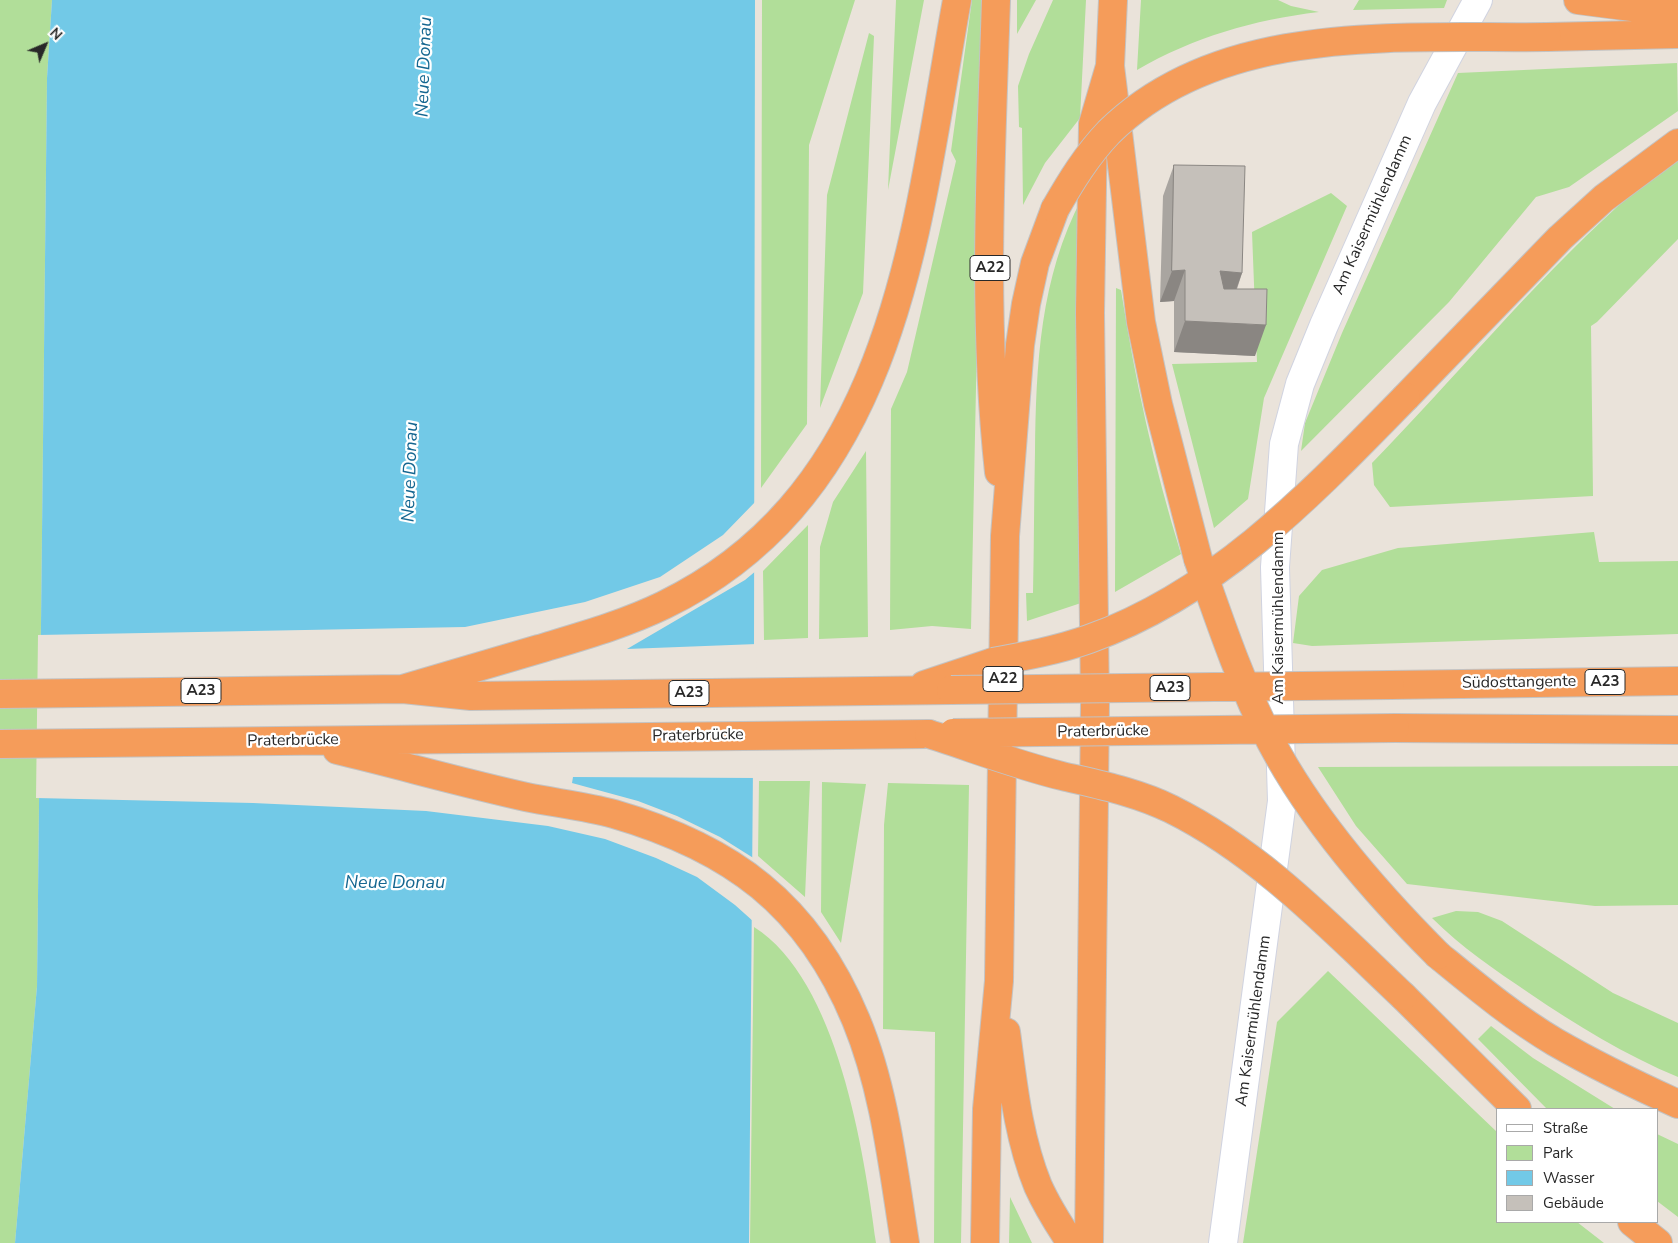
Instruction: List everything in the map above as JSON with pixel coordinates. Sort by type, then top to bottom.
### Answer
[{"type":"highway","points":[[403,689],[585,636],[633,619],[700,586],[737,561],[769,535],[798,503],[824,469],[845,433],[881,354],[898,300],[928,158],[957,0]]},
{"type":"highway","name":"A22","points":[[996,0],[990,190],[990,306],[996,442],[1005,536],[999,981]]},
{"type":"highway","points":[[1113,0],[1110,66],[1141,322],[1158,404],[1198,559],[1216,612],[1271,741],[1312,809],[1362,871],[1438,955],[1494,1000],[1554,1041],[1624,1079],[1678,1104]]},
{"type":"highway","points":[[1578,0],[1678,13]]},
{"type":"highway","points":[[1005,536],[1020,344],[1026,304],[1036,263],[1056,209],[1072,180],[1109,133],[1156,95],[1211,67],[1274,50],[1343,42],[1678,34]]},
{"type":"highway","points":[[1089,1243],[1095,704],[1090,313],[1093,124],[1110,66]]},
{"type":"highway","points":[[906,690],[993,662],[1044,653],[1090,639],[1142,616],[1199,583],[1254,544],[1309,496],[1560,238],[1604,198],[1678,143]]},
{"type":"highway","name":"Südosttangente","points":[[906,690],[1678,681]]},
{"type":"highway","name":"A23","points":[[0,694],[403,689],[471,696],[906,690]]},
{"type":"highway","name":"Praterbrücke","points":[[0,744],[1396,728],[1678,730]]},
{"type":"highway","points":[[929,734],[1062,776],[1136,794],[1206,828],[1282,884],[1403,996],[1516,1108]]},
{"type":"highway","points":[[299,740],[525,796],[611,813],[675,835],[708,850],[745,873],[773,897],[804,930],[840,984],[857,1021],[880,1097],[890,1146],[905,1243]]},
{"type":"highway","points":[[999,981],[1015,1100],[1028,1156],[1039,1187],[1071,1243]]},
{"type":"highway","points":[[985,1243],[988,1108],[999,981]]},
{"type":"highway","points":[[1633,1223],[1658,1243]]},
{"type":"street","name":"Am Kaisermühlendamm","points":[[1223,1243],[1282,801],[1275,566],[1284,444],[1300,384],[1324,325],[1422,103],[1478,0]]},
{"type":"green space","points":[[0,0],[52,0],[47,78],[37,986],[15,1243],[0,1243]]},
{"type":"green space","points":[[762,0],[855,0],[809,145],[807,424],[761,488]]},
{"type":"green space","points":[[896,0],[924,0],[888,190]]},
{"type":"green space","points":[[972,0],[984,0],[971,629],[932,626],[890,630],[891,409],[907,372],[956,161],[951,151]]},
{"type":"green space","points":[[1017,0],[1036,0],[1017,34]]},
{"type":"green space","points":[[1053,0],[1086,0],[1080,118],[1045,163],[1023,205],[1022,128],[1019,127],[1018,86],[1029,54]]},
{"type":"green space","points":[[1141,0],[1278,0],[1291,6],[1319,12],[1247,25],[1202,39],[1158,58],[1137,70]]},
{"type":"green space","points":[[1359,0],[1447,0],[1444,8],[1353,10]]},
{"type":"green space","points":[[869,33],[874,36],[863,293],[820,408],[827,195]]},
{"type":"green space","points":[[1677,63],[1678,111],[1569,187],[1536,197],[1449,302],[1301,451],[1305,423],[1342,333],[1458,73]]},
{"type":"green space","points":[[1678,160],[1678,239],[1591,326],[1593,496],[1390,507],[1374,485],[1372,463],[1554,268],[1618,206]]},
{"type":"green space","points":[[1331,193],[1347,206],[1264,398],[1248,499],[1214,528],[1172,364],[1257,362],[1252,232]]},
{"type":"green space","points":[[1082,198],[1081,603],[1027,621],[1026,593],[1033,593],[1037,386],[1043,322],[1057,259],[1068,228]]},
{"type":"green space","points":[[1116,288],[1121,290],[1132,357],[1146,423],[1162,489],[1181,554],[1115,592]]},
{"type":"green space","points":[[866,451],[868,637],[819,639],[820,547],[833,502]]},
{"type":"green space","points":[[808,525],[808,638],[764,640],[763,571]]},
{"type":"green space","points":[[1594,532],[1599,562],[1678,561],[1678,634],[1312,646],[1293,643],[1299,596],[1322,570],[1398,548]]},
{"type":"green space","points":[[1678,766],[1678,905],[1595,906],[1407,884],[1356,826],[1318,767]]},
{"type":"green space","points":[[759,781],[810,781],[805,897],[758,856]]},
{"type":"green space","points":[[822,782],[866,784],[841,943],[821,912]]},
{"type":"green space","points":[[888,783],[969,785],[961,1243],[934,1243],[935,1032],[883,1029],[884,825]]},
{"type":"green space","points":[[1456,911],[1478,912],[1502,921],[1613,993],[1678,1023],[1678,1077],[1601,1039],[1565,1017],[1479,958],[1432,918]]},
{"type":"green space","points":[[754,927],[783,952],[807,986],[826,1026],[842,1070],[854,1117],[864,1162],[876,1243],[750,1243]]},
{"type":"green space","points":[[1328,971],[1496,1131],[1496,1223],[1578,1223],[1604,1243],[1243,1243],[1277,1022]]},
{"type":"green space","points":[[1491,1026],[1533,1058],[1613,1108],[1546,1108],[1478,1039]]},
{"type":"green space","points":[[1658,1134],[1678,1144],[1678,1217],[1658,1202]]},
{"type":"green space","points":[[1010,1197],[1032,1243],[1009,1243]]},
{"type":"water","name":"Neue Donau","points":[[52,0],[755,0],[754,645],[749,1243],[15,1243],[37,986],[47,78]]},
{"type":"pier","points":[[757,500],[757,570],[745,580],[627,649],[757,644],[756,778],[573,777],[572,783],[638,801],[677,816],[720,837],[755,859],[754,922],[735,905],[697,877],[656,858],[605,839],[548,826],[426,811],[253,803],[36,798],[38,635],[465,627],[585,602],[660,577],[723,535]]},
{"type":"building","points":[[1174,165],[1245,166],[1242,273],[1220,271],[1224,289],[1267,289],[1266,325],[1185,321],[1185,270],[1172,271]]}]
